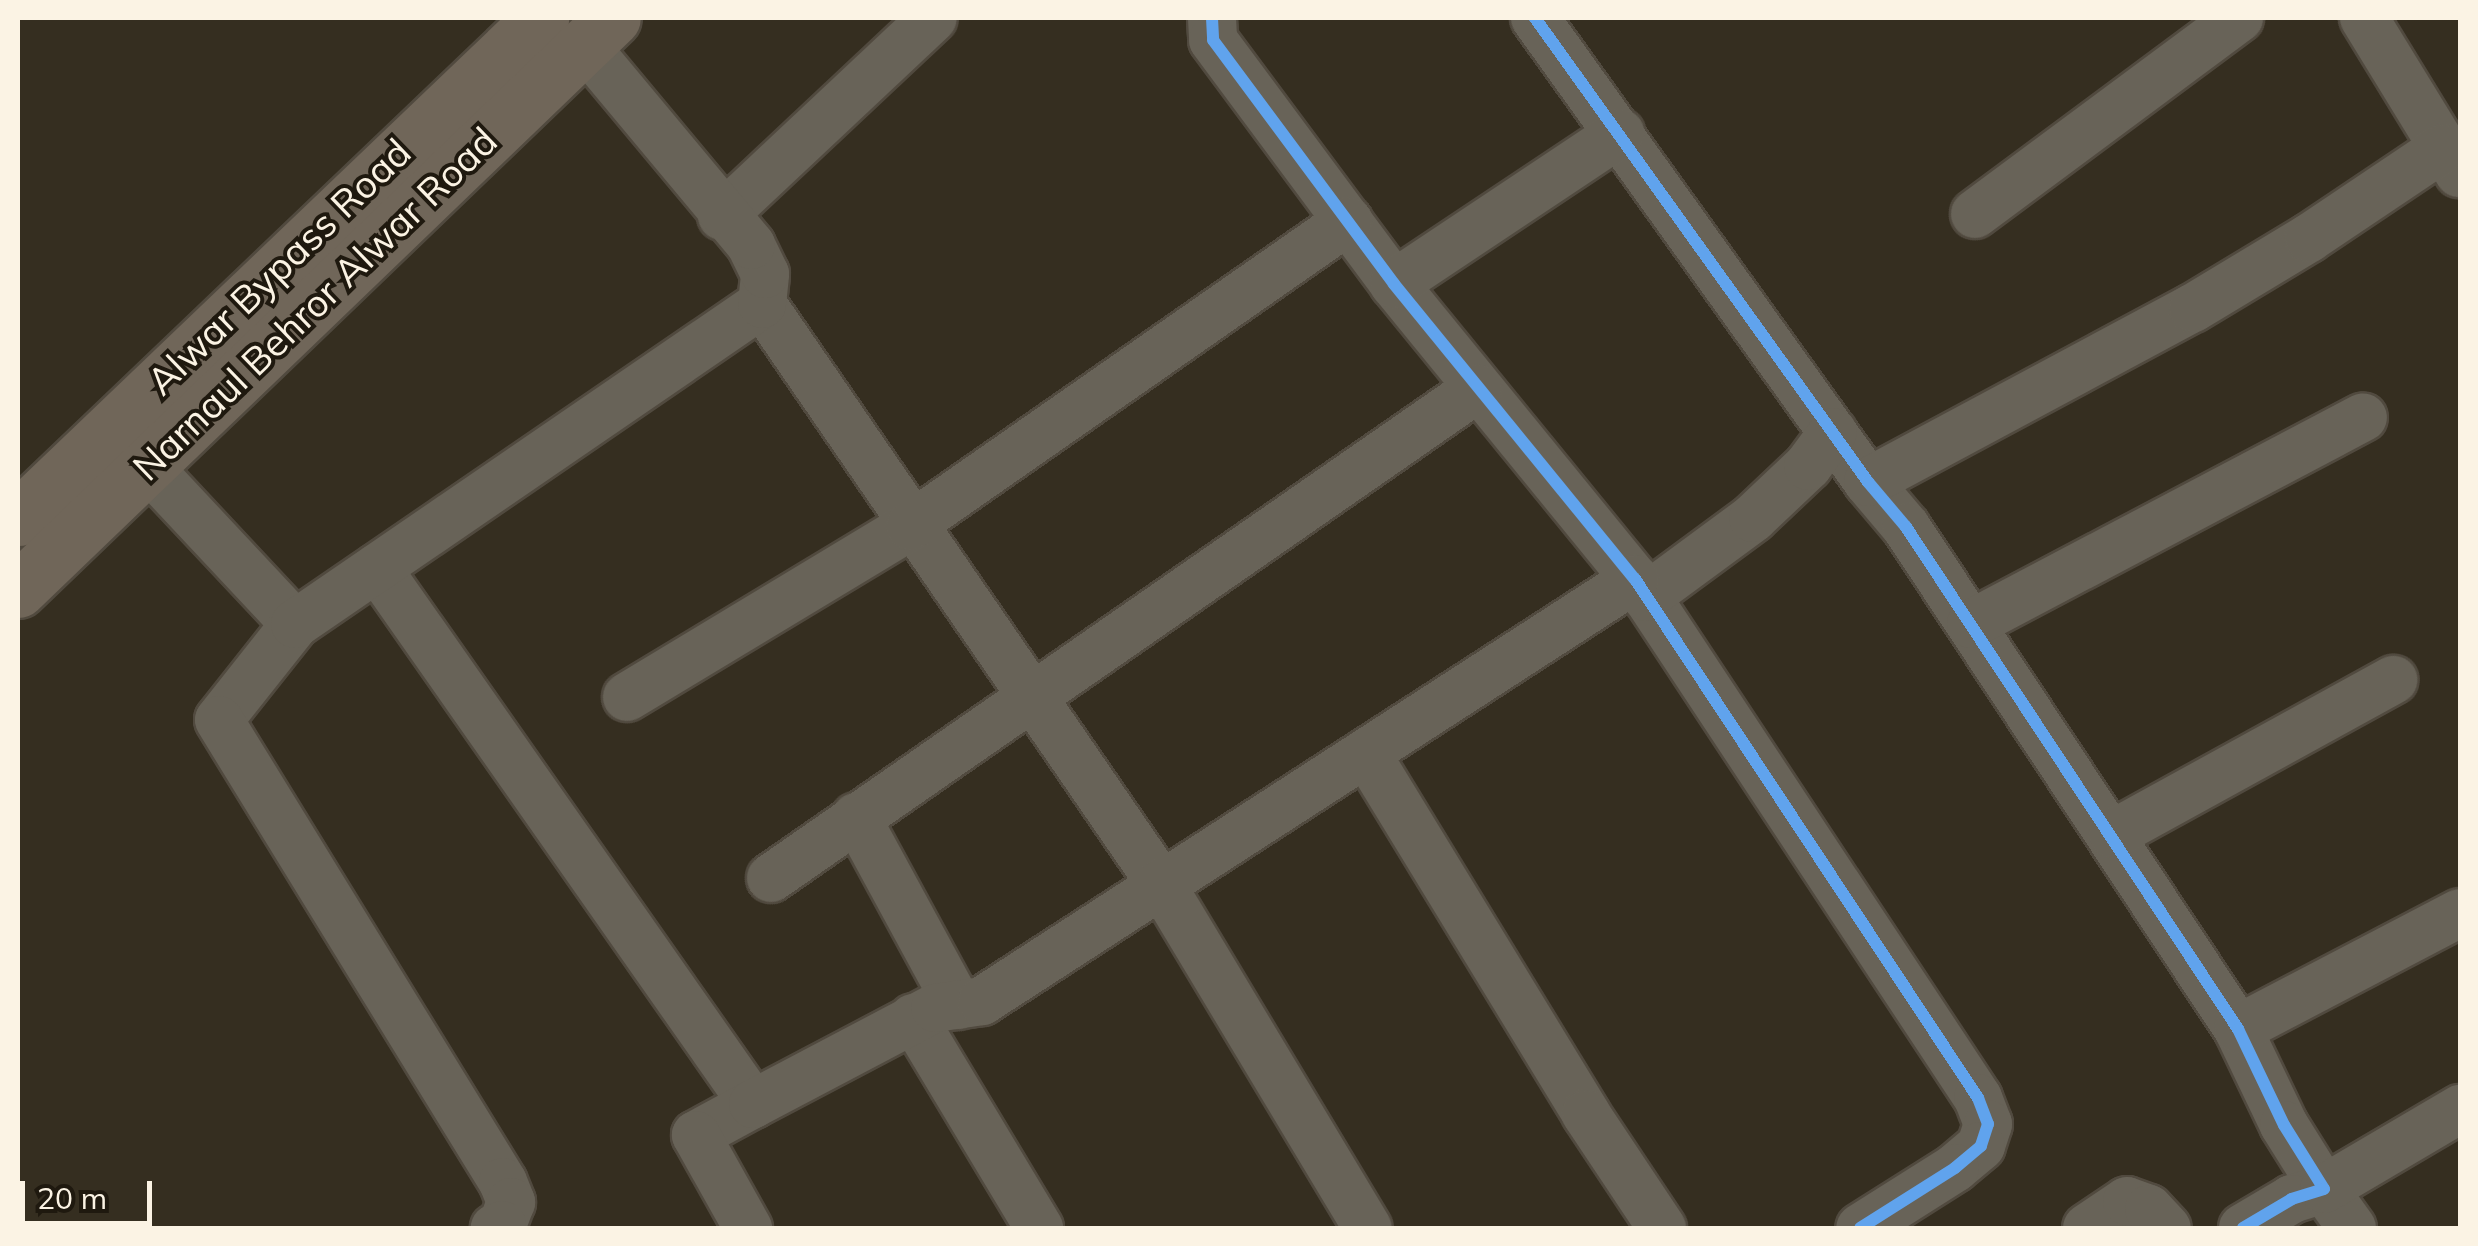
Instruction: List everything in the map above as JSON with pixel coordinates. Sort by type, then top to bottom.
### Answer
[{"type":"main road","name":"Narnaul Behror Alwar Road","points":[[18,590],[580,27]]},
{"type":"main road","name":"Alwar Bypass Road","points":[[18,518],[580,27]]},
{"type":"street","points":[[722,216],[933,18]]},
{"type":"street","points":[[1212,18],[1213,40],[1394,284],[1640,588],[1978,1098],[1988,1124],[1982,1146],[1955,1168],[1860,1228]]},
{"type":"street","points":[[1535,18],[1868,482],[1906,527],[2113,834],[2238,1029],[2284,1125],[2352,1228]]},
{"type":"street","points":[[1975,214],[2239,18]]},
{"type":"street","points":[[1868,482],[2194,308],[2452,162],[2364,18]]},
{"type":"street","points":[[580,27],[722,216],[751,245],[766,274],[762,304],[910,526],[1161,884],[1368,1228]]},
{"type":"street","points":[[1394,284],[1620,133]]},
{"type":"street","points":[[627,697],[910,526],[1348,221]]},
{"type":"street","points":[[496,1228],[502,1225],[511,1202],[503,1182],[220,720],[296,624],[762,304]]},
{"type":"street","points":[[771,878],[1030,694],[1478,388]]},
{"type":"street","points":[[1971,624],[2364,417]]},
{"type":"street","points":[[748,1228],[696,1135],[913,1018],[982,1001],[1366,753],[1753,518],[1808,466],[1832,432]]},
{"type":"street","points":[[146,465],[296,624]]},
{"type":"street","points":[[377,568],[753,1104]]},
{"type":"street","points":[[2113,834],[2393,680]]},
{"type":"street","points":[[1366,753],[1586,1114],[1662,1228]]},
{"type":"street","points":[[856,817],[958,1005]]},
{"type":"street","points":[[2238,1029],[2460,913]]},
{"type":"street","points":[[913,1018],[1039,1228]]},
{"type":"street","points":[[2242,1228],[2292,1200],[2324,1189],[2460,1110]]},
{"type":"street","points":[[2087,1228],[2127,1202],[2149,1209],[2166,1228]]},
{"type":"cycle path","points":[[1212,18],[1213,40],[1394,284],[1635,579],[1978,1098],[1988,1124],[1981,1146],[1955,1168],[1860,1228]]},
{"type":"cycle path","points":[[1535,18],[1868,482],[1906,527],[2238,1029],[2284,1125],[2324,1189],[2292,1199],[2243,1228]]}]
